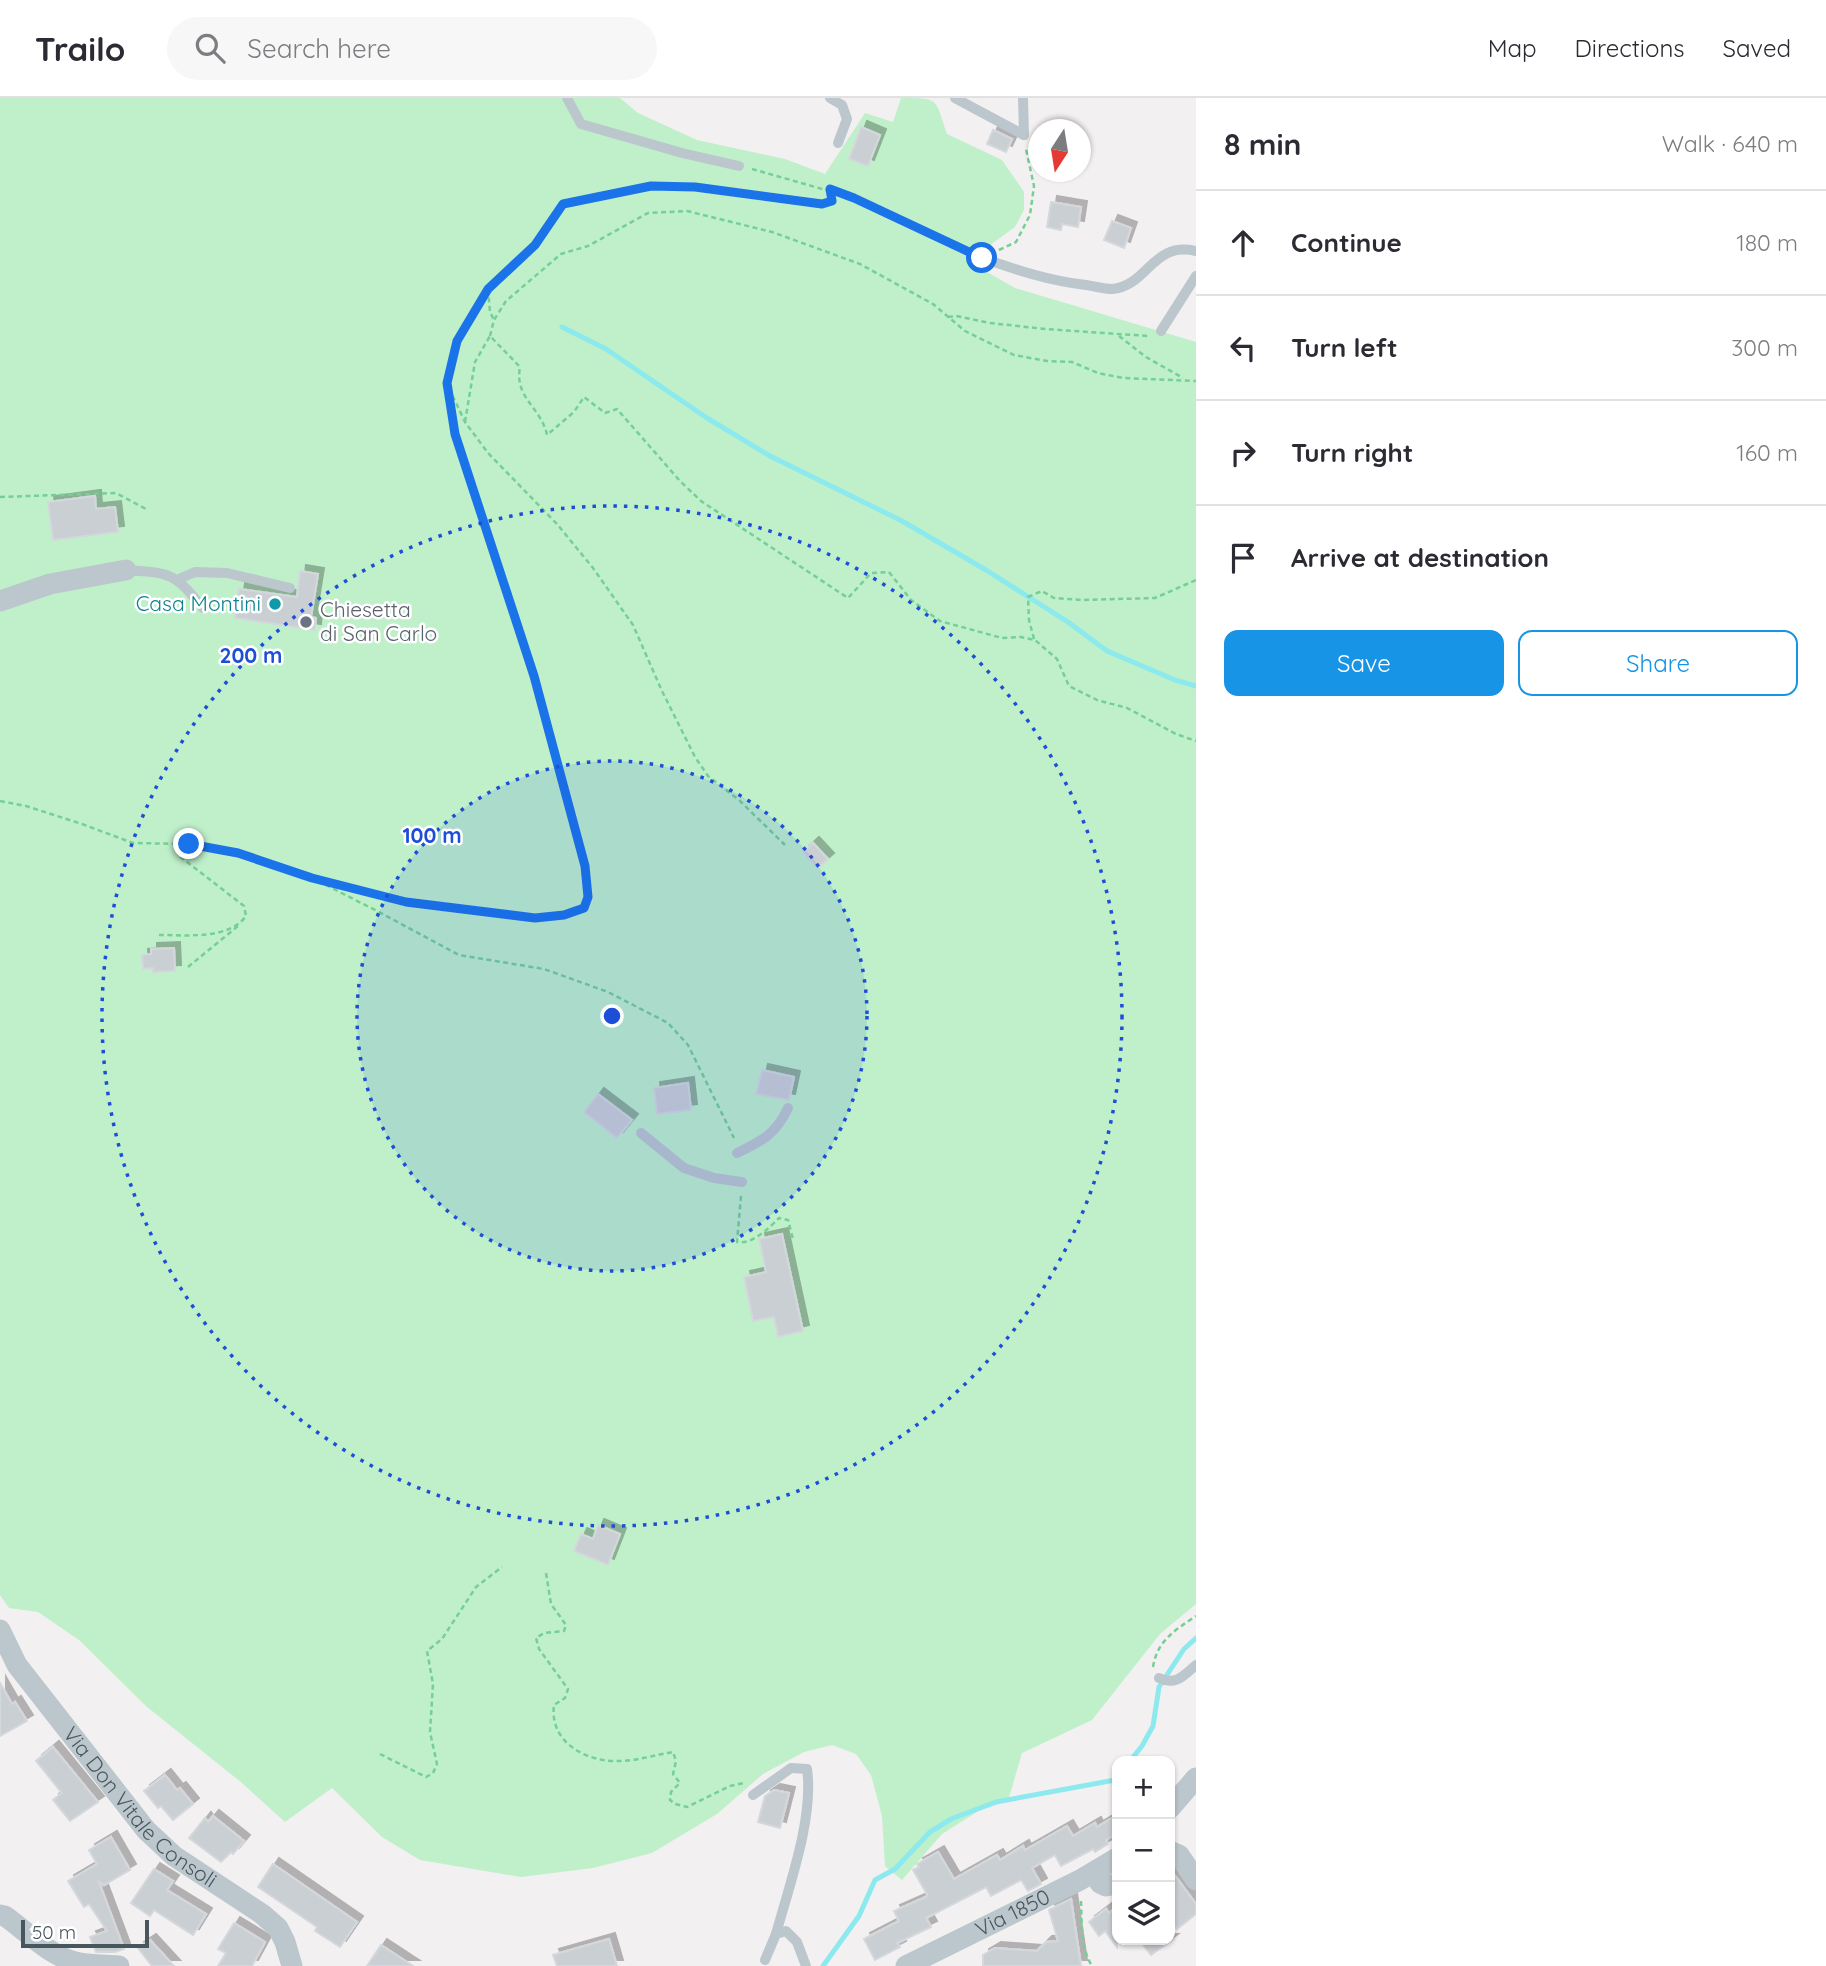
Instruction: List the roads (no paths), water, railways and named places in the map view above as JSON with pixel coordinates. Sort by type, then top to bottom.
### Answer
[{"type":"street","points":[[0,601],[50,584],[126,569]]},
{"type":"street","name":"Via Don Vitale Consoli","points":[[3,1637],[17,1665],[150,1835],[174,1856],[262,1914],[278,1928],[292,1966]]},
{"type":"street","points":[[1175,1802],[1196,1778]]},
{"type":"street","points":[[1175,1853],[1196,1880]]},
{"type":"street","name":"Via 1850","points":[[906,1966],[1112,1861]]},
{"type":"street","points":[[1087,1876],[1106,1886],[1112,1885]]},
{"type":"street","points":[[0,1915],[71,1961],[97,1966],[119,1966]]},
{"type":"lane","points":[[566,98],[581,124],[739,166]]},
{"type":"lane","points":[[830,98],[842,105],[847,119],[838,143]]},
{"type":"lane","points":[[956,98],[1024,135],[1023,98]]},
{"type":"lane","points":[[982,258],[1051,281],[1114,289],[1140,277],[1163,253],[1196,251]]},
{"type":"lane","points":[[1161,331],[1196,276]]},
{"type":"lane","points":[[126,569],[156,572],[179,579],[203,608]]},
{"type":"lane","points":[[179,579],[195,572],[227,573],[290,587]]},
{"type":"lane","points":[[737,1153],[758,1143],[779,1127],[788,1108]]},
{"type":"lane","points":[[641,1133],[684,1168],[714,1178],[742,1182]]},
{"type":"lane","points":[[1164,1680],[1177,1681],[1196,1665]]},
{"type":"lane","points":[[753,1795],[792,1768],[807,1769],[810,1789],[796,1861],[776,1934],[765,1960]]},
{"type":"lane","points":[[776,1934],[786,1931],[797,1942],[806,1966]]},
{"type":"waterway","points":[[562,327],[606,349],[707,418],[770,456],[902,521],[986,570],[1068,622],[1107,651],[1175,680],[1196,686]]},
{"type":"waterway","points":[[1134,1756],[1153,1726],[1159,1687],[1184,1649],[1196,1638]]},
{"type":"waterway","points":[[823,1966],[859,1916],[875,1880],[895,1869],[930,1832],[951,1819],[996,1802],[1112,1781]]},
{"type":"place","name":"Casa Montini","points":[[275,604]]},
{"type":"place","name":"Chiesetta di San Carlo","points":[[306,622]]}]
